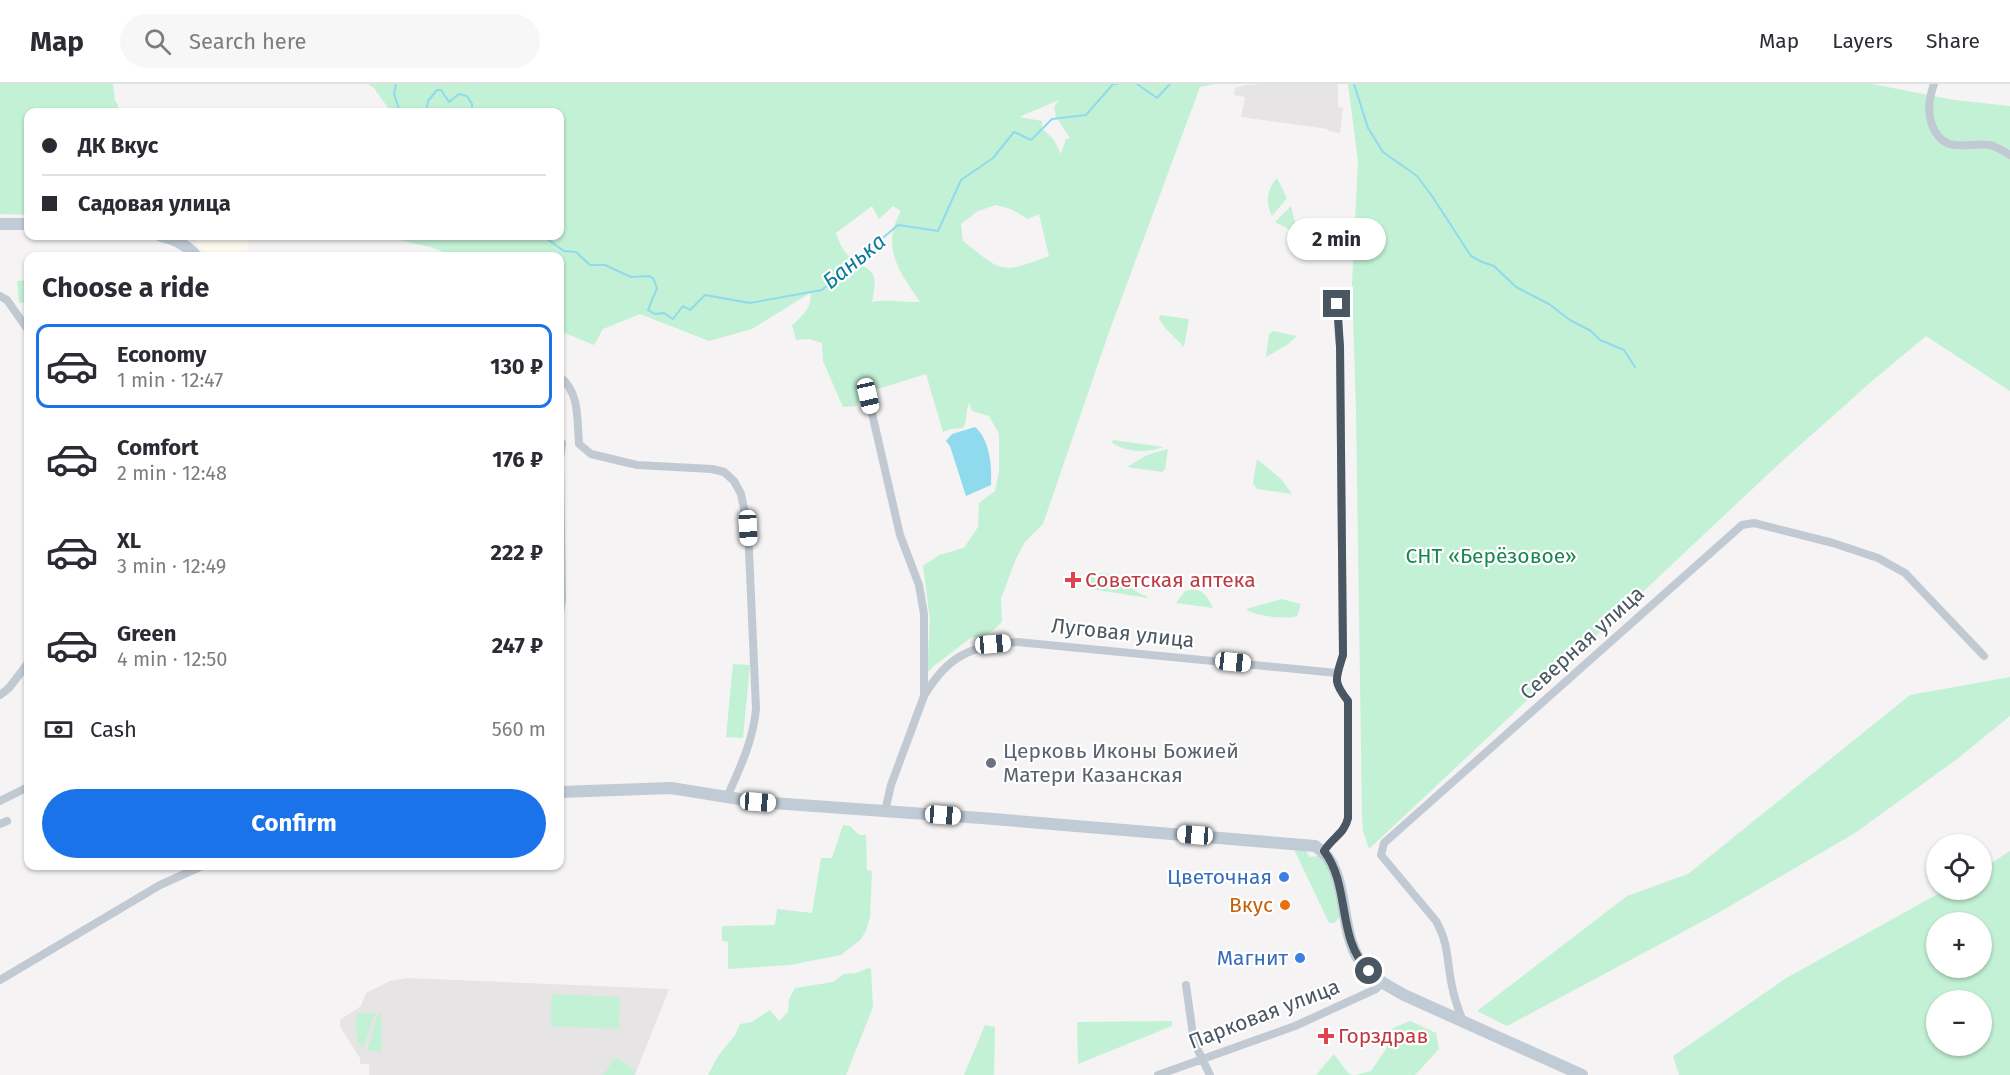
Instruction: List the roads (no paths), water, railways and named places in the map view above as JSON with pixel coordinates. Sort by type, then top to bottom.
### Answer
[{"type":"street","points":[[1934,84],[1928,108],[1931,122],[1939,138],[1948,144],[1992,145],[2010,154]]},
{"type":"street","points":[[0,224],[24,224]]},
{"type":"street","points":[[173,240],[182,243],[193,252]]},
{"type":"street","points":[[0,296],[7,300],[24,321]]},
{"type":"street","points":[[1324,851],[1331,841],[1342,833],[1348,818],[1348,701],[1337,688],[1337,673],[1343,655],[1340,346],[1335,302]]},
{"type":"street","points":[[564,380],[574,396],[579,444]]},
{"type":"street","points":[[868,396],[900,535],[919,585],[924,614],[924,696],[891,785],[885,811]]},
{"type":"street","points":[[564,442],[579,444],[591,454],[637,465],[712,468],[724,472],[734,481],[741,494],[748,528],[756,709],[754,730],[727,797]]},
{"type":"street","name":"Северная улица","points":[[1463,1022],[1452,986],[1447,945],[1442,932],[1436,921],[1381,855],[1384,843],[1742,525],[1754,523],[1833,543],[1878,558],[1905,573],[1984,657]]},
{"type":"street","name":"Луговая улица","points":[[924,696],[935,677],[947,664],[969,652],[993,644],[1011,642],[1032,642],[1337,673]]},
{"type":"street","points":[[0,695],[9,688],[24,668]]},
{"type":"street","points":[[564,792],[671,788],[758,802],[1315,846],[1324,851],[1331,860],[1336,873],[1354,951],[1360,962],[1382,983],[1582,1075]]},
{"type":"street","points":[[0,801],[24,789]]},
{"type":"street","points":[[0,980],[160,885],[193,870]]},
{"type":"street","name":"Парковая улица","points":[[1158,1075],[1300,1024],[1376,989],[1382,983]]},
{"type":"street","points":[[1186,985],[1191,1027],[1201,1058],[1210,1075]]},
{"type":"water","points":[[975,427],[987,446],[991,485],[966,496],[950,446],[946,441],[952,434]]},
{"type":"waterway","name":"Банька","points":[[396,84],[394,94],[399,108]]},
{"type":"waterway","name":"Банька","points":[[549,240],[564,251],[576,252],[590,265],[605,265],[631,277],[649,276],[653,278],[657,288],[648,310],[655,314],[664,313],[673,319],[683,306],[690,310],[705,295],[750,303],[822,290],[898,225],[938,231],[961,180],[993,158],[1014,132],[1031,140],[1052,119],[1086,115],[1113,84],[1117,84]]},
{"type":"waterway","name":"Банька","points":[[1137,84],[1157,98],[1170,84]]},
{"type":"waterway","points":[[1354,84],[1368,128],[1383,152],[1417,176],[1471,256],[1494,266],[1516,287],[1549,304],[1570,320],[1591,331],[1600,340],[1624,350],[1635,367]]},
{"type":"waterway","name":"Банька","points":[[427,108],[428,101],[437,90],[441,90],[449,102],[459,94],[467,96],[472,108]]},
{"type":"place","name":"Советская аптека","points":[[1073,580]]},
{"type":"place","name":"Церковь Иконы Божией Матери Казанская","points":[[991,763]]},
{"type":"place","name":"Цветочная","points":[[1284,877]]},
{"type":"place","name":"Вкус","points":[[1285,905]]},
{"type":"place","name":"Магнит","points":[[1300,958]]},
{"type":"place","name":"Горздрав","points":[[1326,1036]]},
{"type":"park label","name":"СНТ «Берёзовое»","points":[[1491,556]]}]
